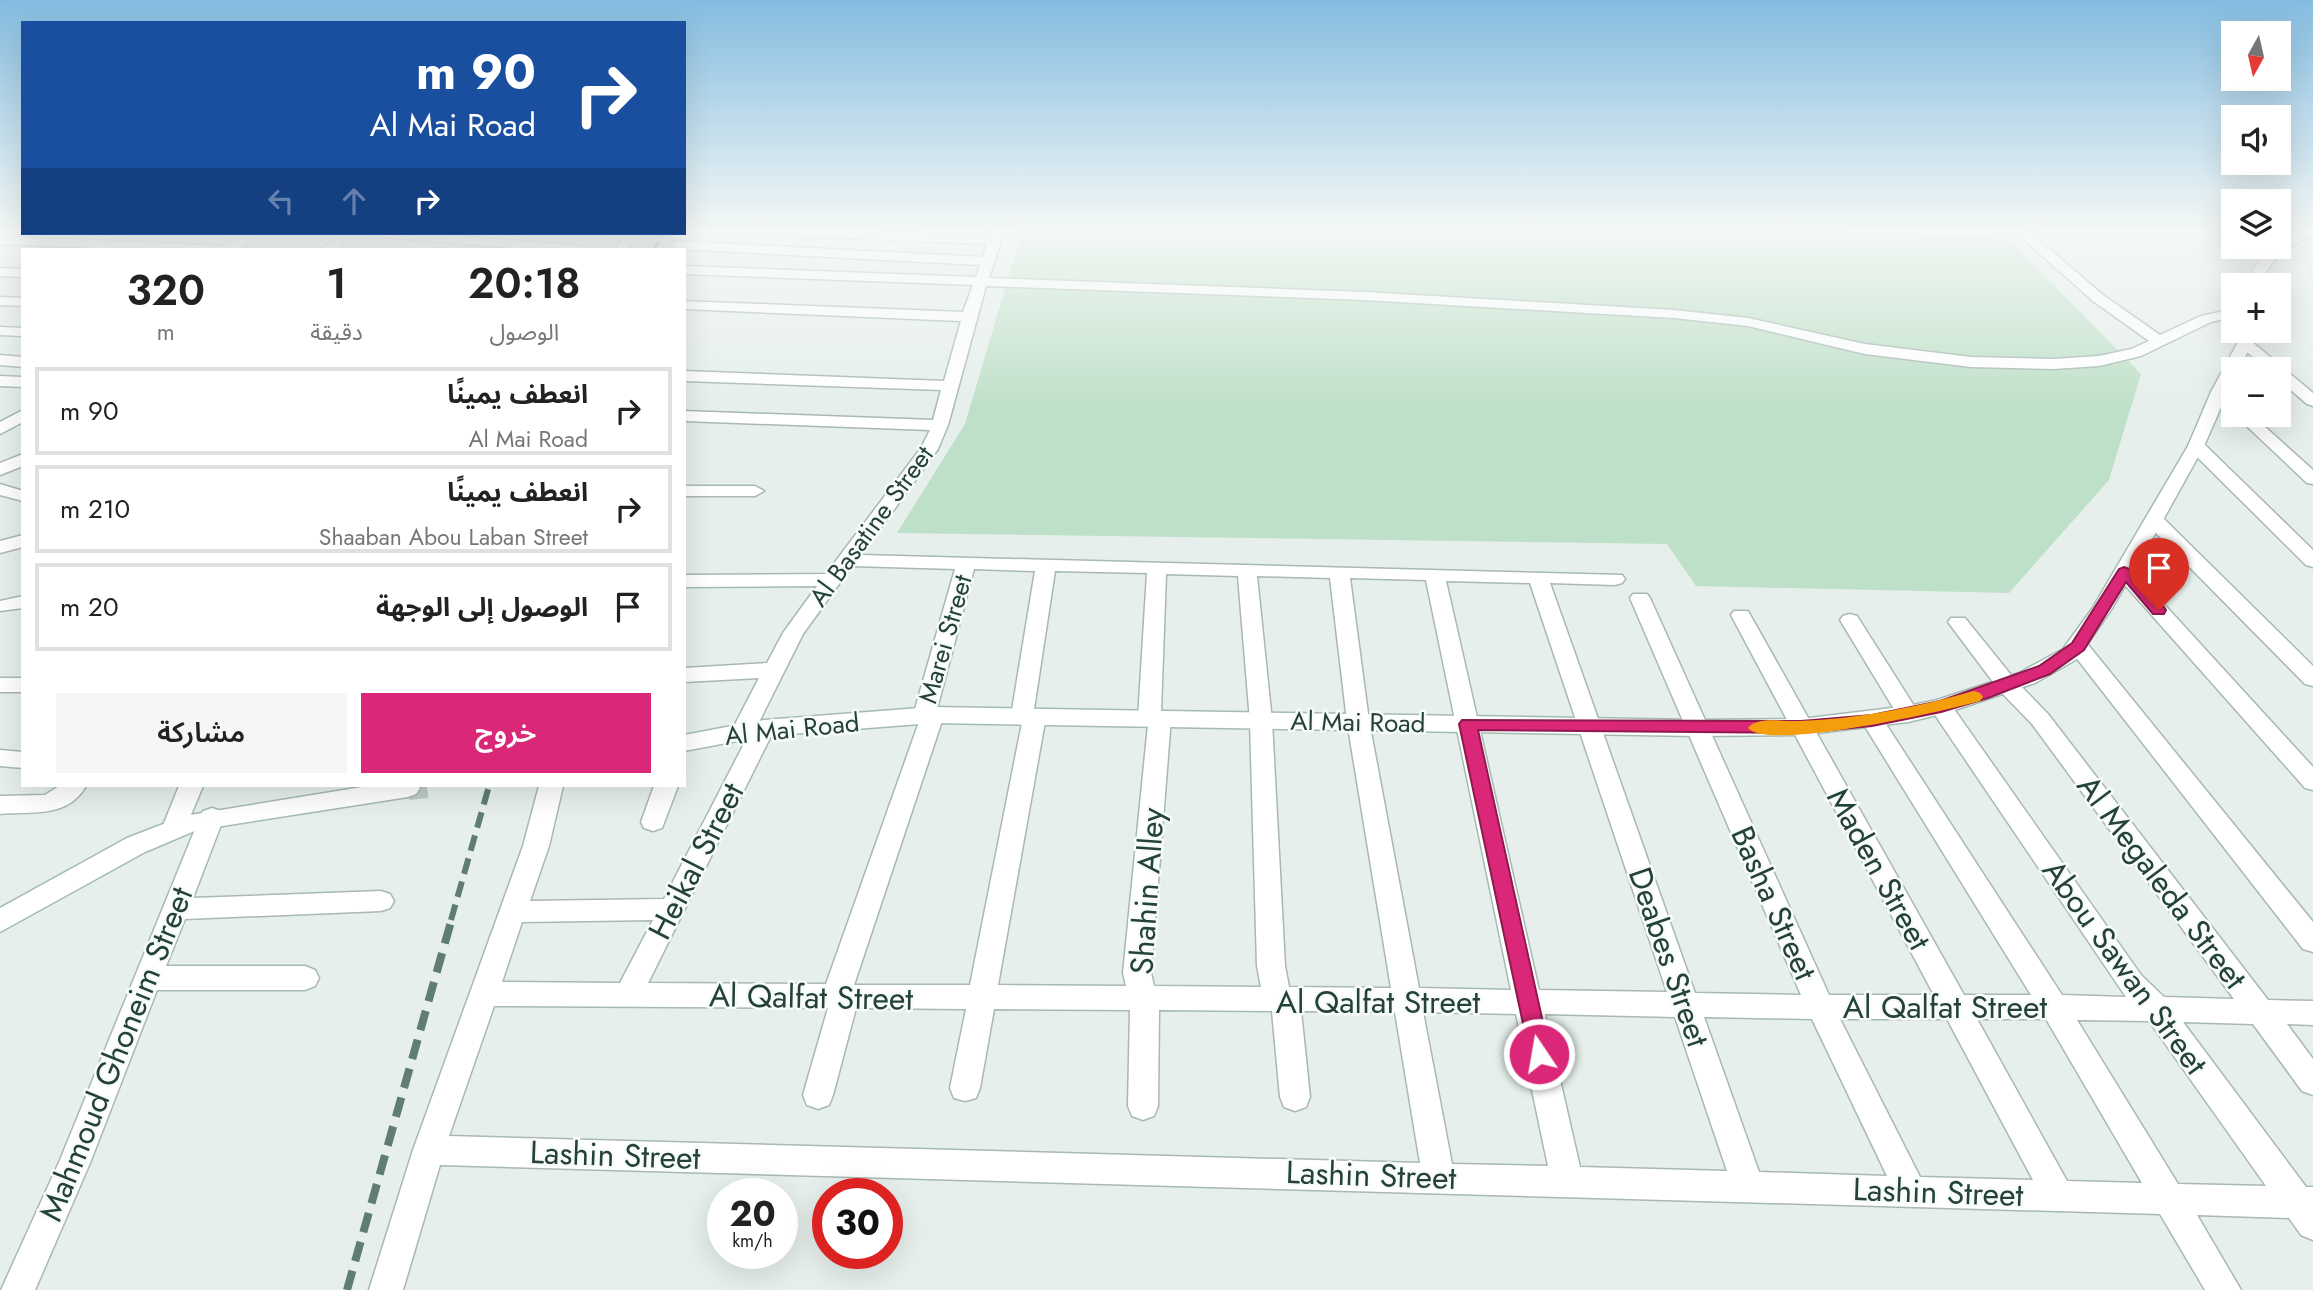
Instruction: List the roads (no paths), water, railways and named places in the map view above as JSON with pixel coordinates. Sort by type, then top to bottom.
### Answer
[{"type":"street","name":"Al Basatine Street","points":[[753,730],[772,670],[793,633],[929,449],[940,425],[952,386],[978,288]]},
{"type":"street","points":[[1150,288],[1365,296],[1674,314],[1748,322],[1865,349],[1971,362],[2053,364],[2099,361],[2136,353],[2206,319],[2221,316]]},
{"type":"street","points":[[2087,288],[2160,342]]},
{"type":"street","points":[[0,301],[21,302]]},
{"type":"street","points":[[686,305],[969,317]]},
{"type":"street","points":[[0,331],[21,332]]},
{"type":"street","points":[[2254,343],[2266,357]]},
{"type":"street","points":[[0,360],[21,362]]},
{"type":"street","points":[[686,376],[952,386]]},
{"type":"street","points":[[0,381],[21,382]]},
{"type":"street","points":[[2291,382],[2313,401]]},
{"type":"street","name":"Al Mai Road","points":[[686,743],[753,730],[928,715],[1695,728],[1801,727],[1872,720],[1941,707],[2045,670],[2078,646],[2221,407]]},
{"type":"street","points":[[0,429],[21,416]]},
{"type":"street","points":[[686,416],[940,425]]},
{"type":"street","points":[[2256,427],[2313,479]]},
{"type":"street","points":[[2196,446],[2313,561]]},
{"type":"street","points":[[0,470],[21,460]]},
{"type":"street","points":[[0,489],[20,496]]},
{"type":"street","points":[[686,491],[755,491]]},
{"type":"street","points":[[2154,520],[2313,679]]},
{"type":"street","points":[[0,547],[21,542]]},
{"type":"street","points":[[845,560],[1615,579]]},
{"type":"street","name":"Marei Street","points":[[818,1095],[840,998],[928,715],[966,563]]},
{"type":"street","points":[[965,1088],[1029,716],[1046,565]]},
{"type":"street","name":"Shahin Alley","points":[[1143,1105],[1146,1031],[1138,973],[1155,718],[1157,568]]},
{"type":"street","points":[[1247,570],[1261,721],[1271,966],[1276,989],[1288,1014],[1295,1097]]},
{"type":"street","points":[[1339,572],[1358,721],[1438,1176]]},
{"type":"street","points":[[2124,572],[2313,782]]},
{"type":"street","points":[[1435,575],[1567,1181]]},
{"type":"street","name":"Deabes Street","points":[[1538,577],[1748,1187]]},
{"type":"street","points":[[686,581],[832,580]]},
{"type":"street","name":"Basha Street","points":[[1640,598],[1820,1007],[1910,1190]]},
{"type":"street","name":"Maden Street","points":[[1741,615],[2058,1195]]},
{"type":"street","points":[[1850,620],[1909,714]]},
{"type":"street","name":"Al Megaleda Street","points":[[1958,622],[2007,685],[2039,719],[2313,1082]]},
{"type":"street","points":[[2078,646],[2313,941]]},
{"type":"street","points":[[686,675],[772,670]]},
{"type":"street","points":[[0,685],[21,685]]},
{"type":"street","name":"Abou Sawan Street","points":[[1941,707],[2131,983],[2155,1008],[2308,1210]]},
{"type":"street","points":[[1872,720],[2054,1007],[2224,1290]]},
{"type":"street","name":"Heikal Street","points":[[628,995],[672,909],[753,730]]},
{"type":"street","points":[[0,758],[21,760]]},
{"type":"street","points":[[0,805],[48,805],[59,800],[73,787]]},
{"type":"street","points":[[174,828],[191,787]]},
{"type":"street","points":[[386,1290],[429,1150],[536,846],[551,787]]},
{"type":"street","points":[[653,822],[667,787]]},
{"type":"street","points":[[0,921],[136,845],[174,828],[212,817],[408,789]]},
{"type":"street","name":"Mahmoud Ghoneim Street","points":[[18,1290],[74,1163],[212,817]]},
{"type":"street","points":[[175,909],[382,901]]},
{"type":"street","points":[[513,912],[672,909]]},
{"type":"street","points":[[148,978],[305,978]]},
{"type":"street","name":"Al Qalfat Street","points":[[484,993],[2155,1008],[2313,1013]]},
{"type":"street","name":"Lashin Street","points":[[429,1150],[2168,1197],[2308,1210]]},
{"type":"tunnel","points":[[408,788],[418,787]]},
{"type":"railway","points":[[451,920],[489,787]]},
{"type":"railway","points":[[347,1290],[452,918]]}]
